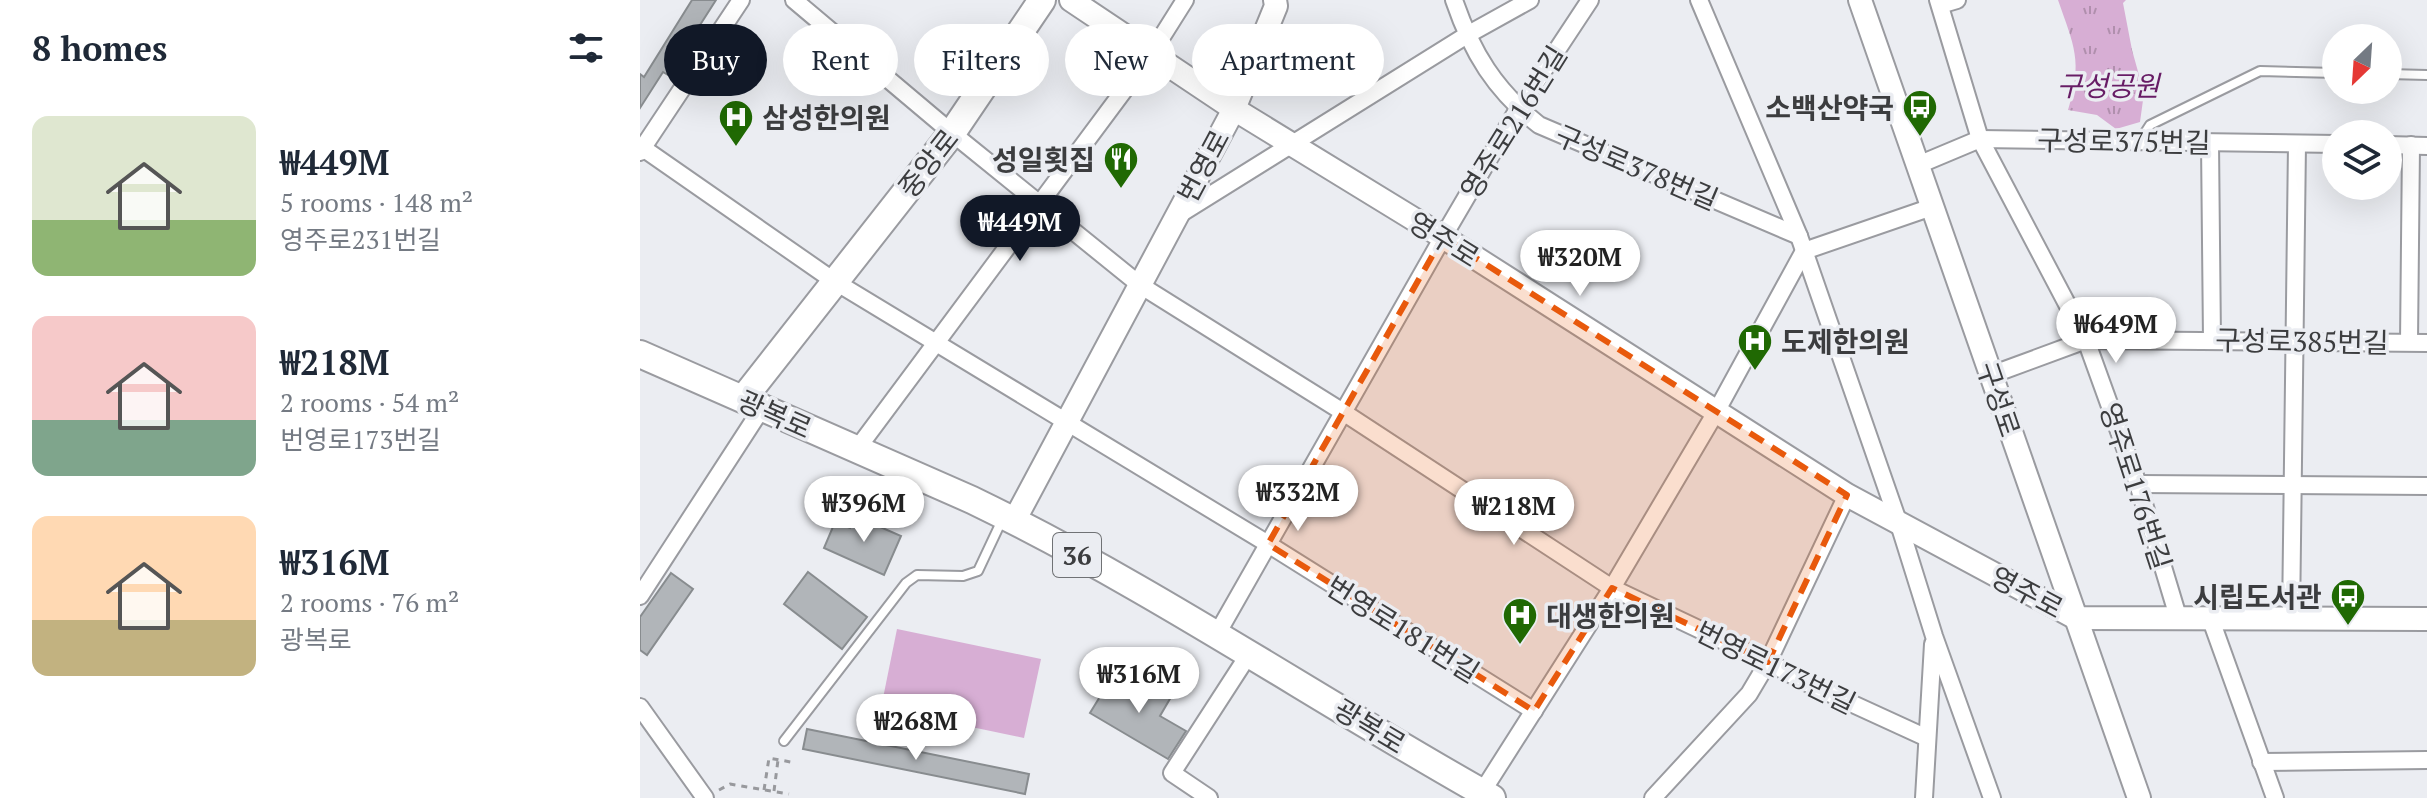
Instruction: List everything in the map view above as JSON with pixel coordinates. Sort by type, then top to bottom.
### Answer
[{"type":"main road","name":"중앙로","points":[[752,404],[834,281],[952,133],[1042,0]]},
{"type":"main road","name":"광복로","points":[[641,356],[1009,518],[1217,634],[1487,795]]},
{"type":"street","points":[[741,0],[641,148],[834,281],[1067,421]]},
{"type":"street","points":[[794,0],[1140,285]]},
{"type":"street","name":"영주로","points":[[1071,0],[1107,24]]},
{"type":"street","points":[[1170,24],[1185,0]]},
{"type":"street","name":"번영로","points":[[1009,518],[1067,421],[1234,109],[1276,6],[1275,0]]},
{"type":"street","name":"구성로378번길","points":[[1454,0],[1467,35],[1494,82],[1518,109],[1539,125],[1802,244]]},
{"type":"street","points":[[1177,216],[1467,35],[1530,0]]},
{"type":"street","name":"영주로216번길","points":[[1217,634],[1518,109],[1590,0]]},
{"type":"street","points":[[1699,0],[1802,244],[1992,798]]},
{"type":"street","name":"구성로","points":[[1860,0],[2139,798]]},
{"type":"street","points":[[1939,2],[1957,0]]},
{"type":"street","name":"영주로176번길","points":[[1939,2],[1980,139],[2086,340],[2138,484],[2179,620]]},
{"type":"street","name":"영주로","points":[[1176,71],[1847,495],[2076,618],[2427,619]]},
{"type":"street","points":[[857,449],[1120,96]]},
{"type":"street","name":"구성로375번길","points":[[1918,165],[1980,139],[2322,144]]},
{"type":"street","points":[[2210,143],[2212,340]]},
{"type":"street","points":[[2291,620],[2297,144]]},
{"type":"street","points":[[2409,342],[2419,146]]},
{"type":"street","points":[[1487,795],[1534,711],[1612,588],[1716,412],[1802,244],[1932,207]]},
{"type":"street","name":"번영로173번길","points":[[1140,285],[1343,412],[1612,588],[1927,738]]},
{"type":"street","name":"구성로385번길","points":[[1991,375],[2086,340],[2427,343]]},
{"type":"street","points":[[640,596],[752,404]]},
{"type":"street","name":"번영로181번길","points":[[1067,421],[1534,711]]},
{"type":"street","points":[[2138,484],[2427,486]]},
{"type":"street","points":[[1653,798],[1749,694],[1768,662],[1847,495]]},
{"type":"street","points":[[2211,620],[2275,798]]},
{"type":"street","points":[[1924,798],[1934,636]]},
{"type":"street","points":[[1209,798],[1172,773],[1249,654]]},
{"type":"street","points":[[640,707],[705,798]]},
{"type":"street","points":[[2261,762],[2427,760]]},
{"type":"lane","points":[[2139,142],[2150,125],[2260,71],[2322,73]]},
{"type":"lane","points":[[2402,74],[2427,75]]},
{"type":"lane","points":[[784,741],[906,583],[917,575],[963,576],[978,571],[1009,518]]},
{"type":"path","points":[[764,790],[769,758],[796,763]]},
{"type":"path","points":[[774,791],[778,759]]},
{"type":"path","points":[[705,798],[730,784],[789,794]]},
{"type":"highlighted area","points":[[1443,237],[1847,495],[1768,662],[1612,588],[1534,711],[1268,544]]},
{"type":"green space","name":"구성공원","points":[[2058,0],[2126,0],[2123,3],[2132,50],[2144,93],[2140,122],[2116,129],[2097,115],[2068,110],[2075,79],[2075,54]]},
{"type":"green space","points":[[897,629],[1041,659],[1024,738],[881,708]]},
{"type":"building","points":[[692,0],[716,0],[701,24],[677,24]]},
{"type":"building","points":[[664,45],[664,73],[640,108],[640,74],[644,77]]},
{"type":"building","points":[[855,516],[901,536],[884,575],[824,548],[835,522],[850,528]]},
{"type":"building","points":[[808,572],[867,617],[842,649],[784,604]]},
{"type":"building","points":[[671,573],[693,589],[647,655],[640,650],[640,617]]},
{"type":"building","points":[[1112,677],[1135,691],[1142,679],[1171,697],[1160,716],[1186,731],[1168,759],[1090,713]]},
{"type":"building","points":[[807,729],[1029,774],[1025,794],[803,749]]},
{"type":"place","name":"소백산약국","points":[[1920,138]]},
{"type":"place","name":"삼성한의원","points":[[736,148]]},
{"type":"place","name":"성일횟집","points":[[1121,190]]},
{"type":"place","name":"도제한의원","points":[[1755,372]]},
{"type":"place","name":"시립도서관","points":[[2348,627]]},
{"type":"place","name":"대생한의원","points":[[1520,646]]}]
